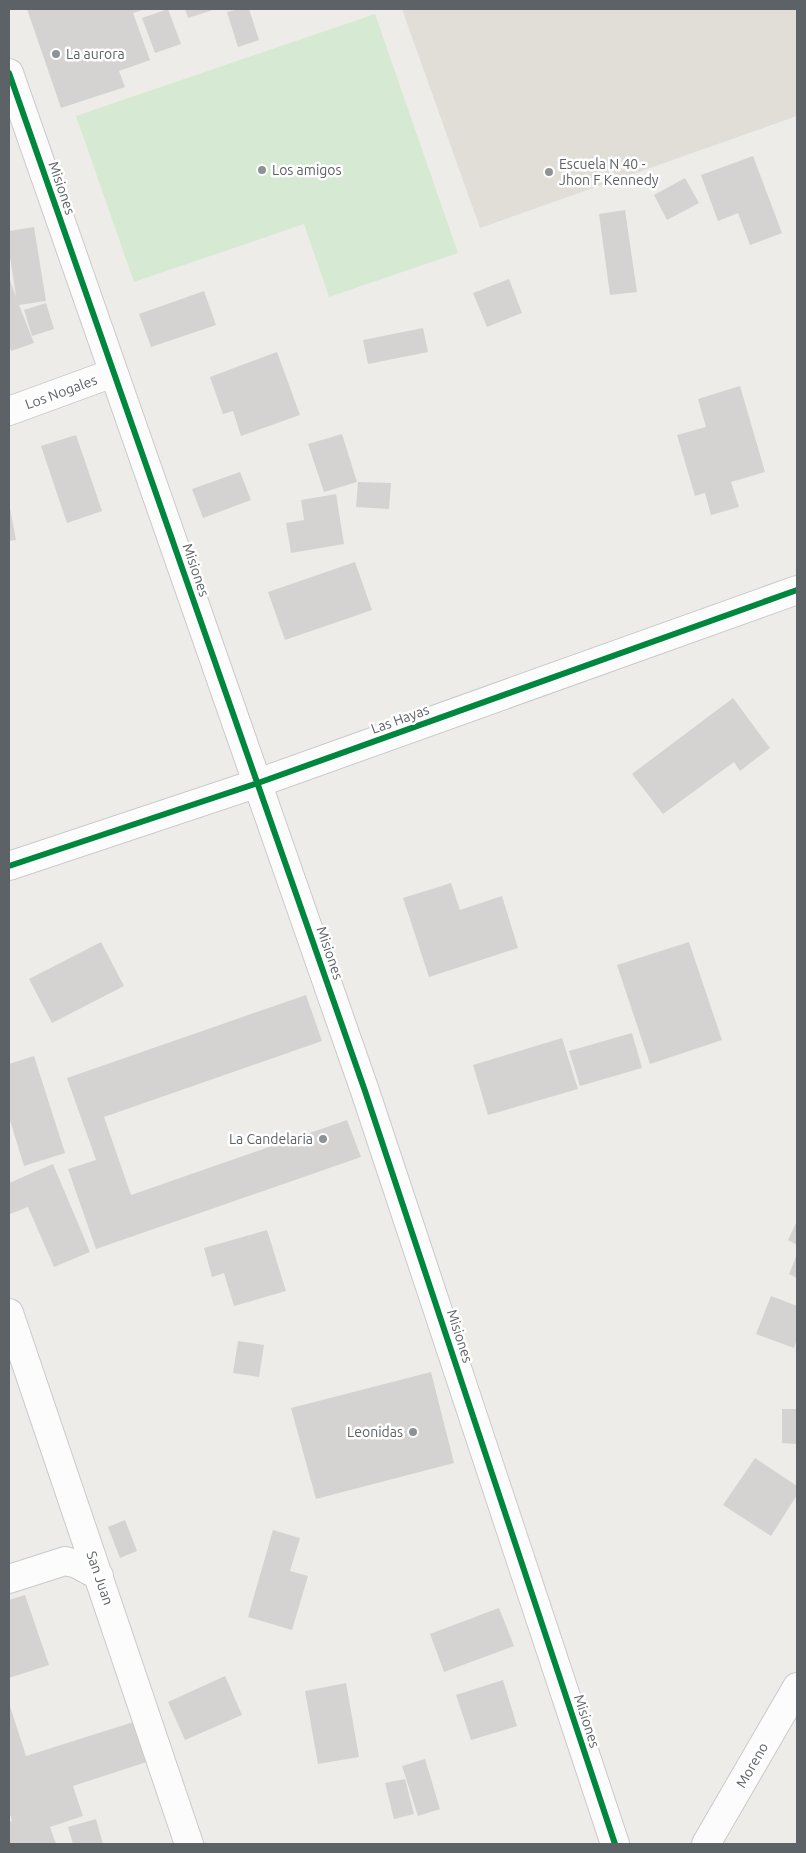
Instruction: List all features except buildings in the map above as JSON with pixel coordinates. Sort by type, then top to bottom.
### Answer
[{"type":"street","name":"Misiones","points":[[9,73],[368,1101],[616,1844]]},
{"type":"street","name":"Los Nogales","points":[[9,411],[113,373]]},
{"type":"street","name":"Las Hayas","points":[[9,866],[258,783],[797,590]]},
{"type":"street","name":"San Juan","points":[[9,1313],[189,1844]]},
{"type":"street","points":[[9,1579],[66,1561],[77,1564],[99,1576]]},
{"type":"street","name":"Moreno","points":[[706,1844],[797,1687]]},
{"type":"shaded area","name":"Escuela N 40 - Jhon F Kennedy","points":[[402,9],[797,9],[797,116],[480,228]]},
{"type":"green space","name":"Los amigos","points":[[375,14],[458,253],[329,297],[304,224],[134,282],[76,116]]},
{"type":"cycle path","points":[[9,73],[365,1091],[615,1844]]},
{"type":"cycle path","points":[[9,866],[258,783],[797,590]]},
{"type":"place","name":"La aurora","points":[[56,54]]},
{"type":"place","name":"Los amigos","points":[[262,170]]},
{"type":"place","name":"Escuela N 40 - Jhon F Kennedy","points":[[549,172]]},
{"type":"place","name":"La Candelaria","points":[[323,1139]]},
{"type":"place","name":"Leonidas","points":[[413,1432]]}]
